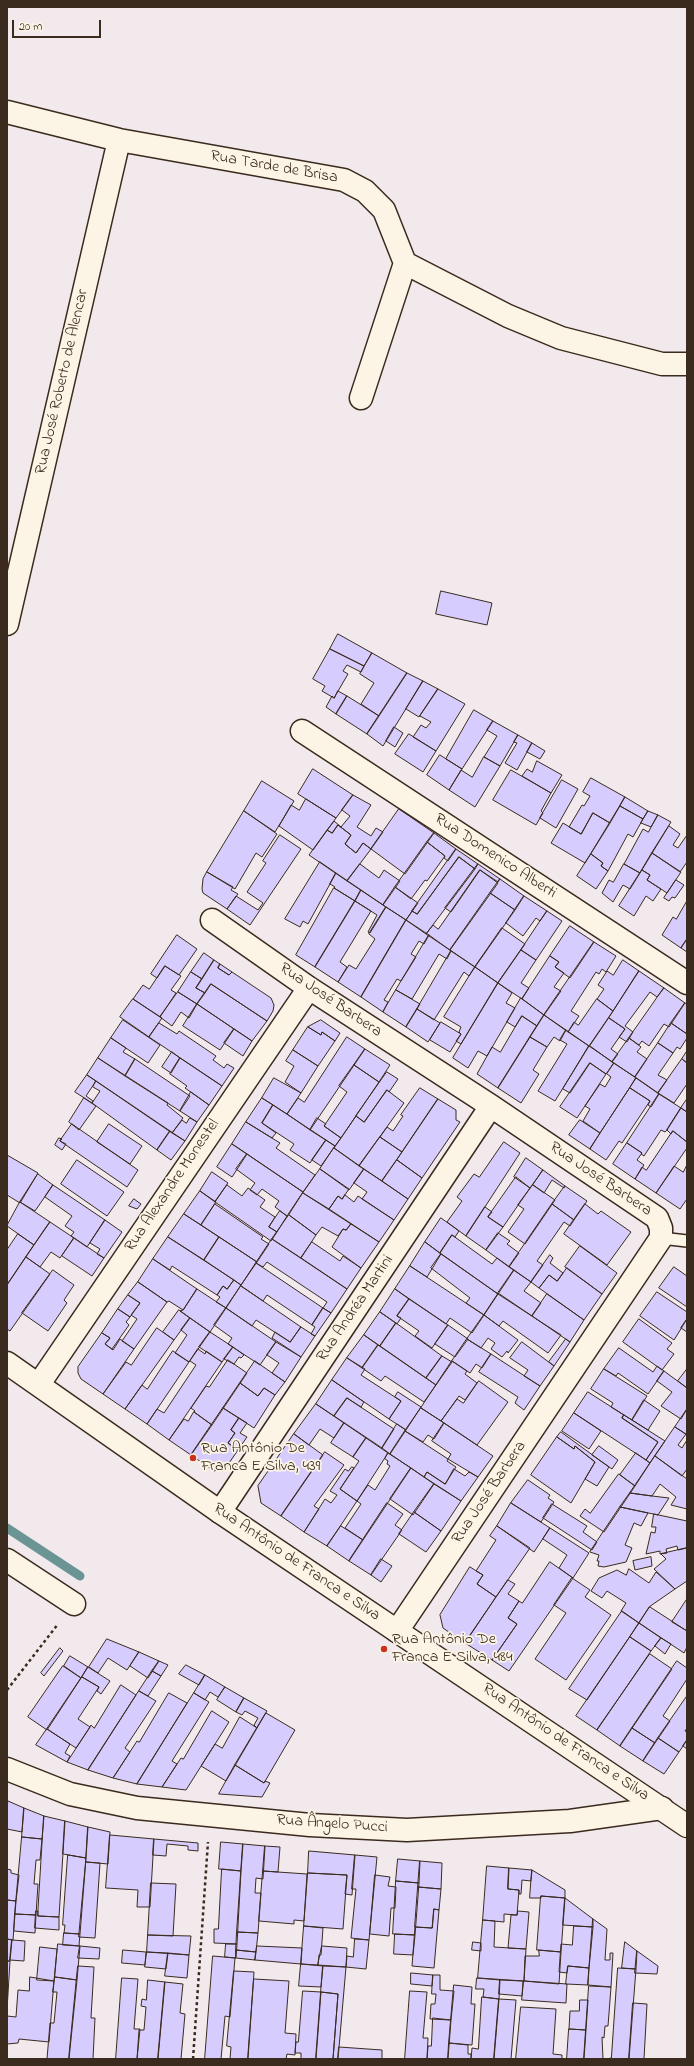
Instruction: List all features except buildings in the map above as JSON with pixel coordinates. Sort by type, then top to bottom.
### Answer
[{"type":"street","name":"Rua Tarde de Brisa","points":[[7,112],[119,140],[344,180],[365,191],[384,210],[405,263]]},
{"type":"street","name":"Rua José Roberto de Alencar","points":[[7,624],[119,140]]},
{"type":"street","points":[[361,398],[405,263],[508,316],[561,338],[662,364],[687,364]]},
{"type":"street","name":"Rua Domenico Alberti","points":[[302,731],[687,983]]},
{"type":"street","name":"Rua José Barbera","points":[[212,920],[308,988],[491,1106],[656,1218],[661,1228],[661,1238],[397,1631]]},
{"type":"street","name":"Rua Alexandre Monestel","points":[[39,1384],[308,988]]},
{"type":"street","name":"Rua Andréa Martini","points":[[220,1512],[491,1106]]},
{"type":"street","name":"Rua Antônio de Franca e Silva","points":[[7,1363],[220,1512],[687,1826]]},
{"type":"street","points":[[7,1560],[74,1604]]},
{"type":"street","name":"Rua Ângelo Pucci","points":[[7,1768],[70,1794],[137,1808],[310,1825],[407,1830],[570,1821],[662,1808]]},
{"type":"lane","points":[[661,1238],[687,1241]]},
{"type":"path","points":[[7,1690],[74,1604]]},
{"type":"path","points":[[193,2059],[210,1816]]},
{"type":"waterway","points":[[7,1528],[80,1576]]},
{"type":"place","name":"Rua Antônio De Franca E Silva, 439","points":[[193,1458]]},
{"type":"place","name":"Rua Antônio De Franca E Silva, 484","points":[[384,1649]]}]
